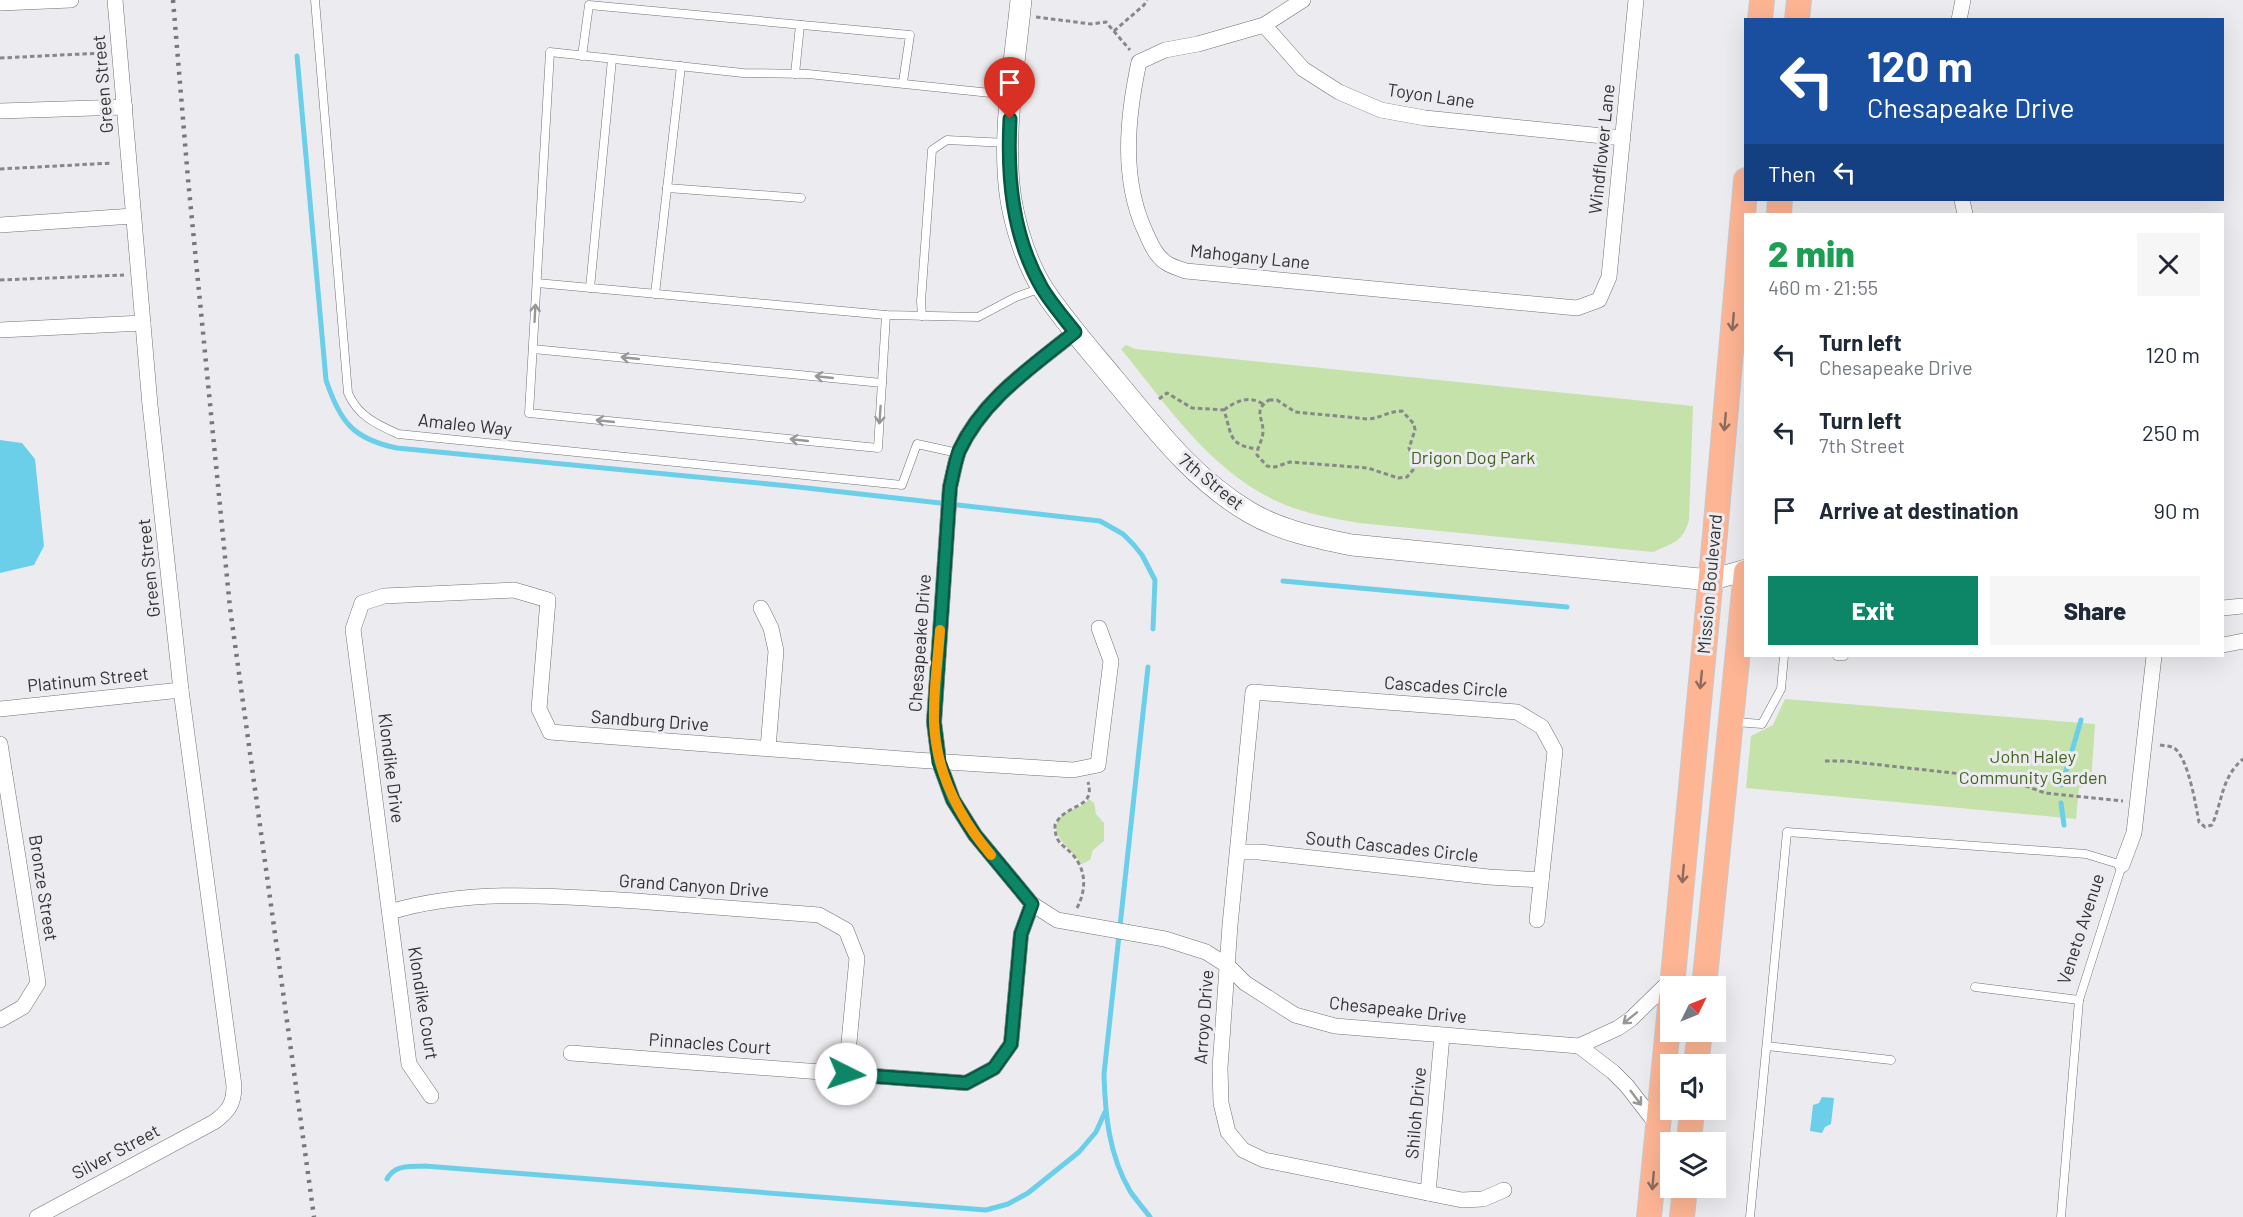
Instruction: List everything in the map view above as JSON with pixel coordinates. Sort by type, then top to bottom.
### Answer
[{"type":"main road","points":[[1760,18],[1762,0]]},
{"type":"main road","points":[[1797,18],[1799,0]]},
{"type":"main road","name":"Mission Boulevard","points":[[1673,976],[1744,201]]},
{"type":"main road","name":"Mission Boulevard","points":[[1705,976],[1744,602]]},
{"type":"main road","name":"Mission Boulevard","points":[[1649,1217],[1666,1042]]},
{"type":"main road","points":[[1682,1217],[1684,1198]]},
{"type":"street","points":[[0,3],[71,0]]},
{"type":"street","name":"Green Street","points":[[115,0],[138,274],[181,690],[234,1086],[231,1107],[214,1122]]},
{"type":"street","points":[[1139,62],[1165,50],[1198,44],[1264,24],[1303,0]]},
{"type":"street","name":"Windflower Lane","points":[[1599,300],[1609,277],[1636,0]]},
{"type":"street","points":[[1959,18],[1963,0]]},
{"type":"street","name":"7th Street","points":[[1020,8],[1011,95],[1008,163],[1011,200],[1023,246],[1042,288],[1075,332],[1173,450],[1216,491],[1251,514],[1300,535],[1353,545],[1710,580],[1744,572]]},
{"type":"street","name":"Toyon Lane","points":[[1264,24],[1303,69],[1339,92],[1382,110],[1425,118],[1623,138]]},
{"type":"street","name":"Mahogany Lane","points":[[1139,62],[1133,89],[1128,154],[1130,186],[1138,216],[1152,247],[1165,262],[1186,272],[1577,308],[1599,300]]},
{"type":"street","points":[[0,111],[125,107]]},
{"type":"street","points":[[0,225],[133,216]]},
{"type":"street","points":[[0,330],[143,323]]},
{"type":"street","name":"Chesapeake Drive","points":[[1075,332],[996,397],[975,421],[958,453],[950,487],[947,524],[934,722],[939,762],[953,800],[975,835],[1032,904],[1057,920],[1102,930],[1165,939],[1206,952],[1228,966],[1245,983],[1295,1015],[1335,1026],[1579,1046],[1617,1028],[1660,996]]},
{"type":"street","name":"7th Street","points":[[1710,580],[1744,602]]},
{"type":"street","name":"Sandburg Drive","points":[[353,629],[362,603],[384,596],[514,590],[548,600],[539,709],[550,732],[939,762],[1073,770],[1091,767]]},
{"type":"street","points":[[2224,608],[2243,606]]},
{"type":"street","points":[[761,608],[771,628],[776,651],[768,748]]},
{"type":"street","points":[[1091,767],[1111,661],[1100,628]]},
{"type":"street","name":"Klondike Drive","points":[[353,629],[390,912]]},
{"type":"street","points":[[2224,645],[2243,641]]},
{"type":"street","name":"Veneto Avenue","points":[[2122,865],[2134,833],[2154,657]]},
{"type":"street","name":"Platinum Street","points":[[0,709],[181,690]]},
{"type":"street","name":"Arroyo Drive","points":[[1253,692],[1222,1024],[1221,1103],[1228,1132],[1243,1150],[1264,1160],[1462,1200],[1483,1199],[1504,1190]]},
{"type":"street","name":"Cascades Circle","points":[[1253,692],[1517,712],[1542,727],[1555,751],[1537,920]]},
{"type":"street","name":"Bronze Street","points":[[0,744],[38,983],[23,1007],[0,1020]]},
{"type":"street","name":"South Cascades Circle","points":[[1238,852],[1259,852],[1488,877],[1541,880]]},
{"type":"street","name":"Grand Canyon Drive","points":[[390,912],[408,906],[474,897],[547,895],[819,915],[846,930],[857,958],[846,1074]]},
{"type":"street","name":"Pinnacles Court","points":[[571,1053],[966,1083],[994,1068],[1011,1044],[1021,934],[1032,904]]},
{"type":"street","name":"Klondike Court","points":[[390,912],[409,1064],[430,1096]]},
{"type":"street","name":"Shiloh Drive","points":[[1428,1193],[1442,1036]]},
{"type":"street","points":[[1579,1046],[1627,1086],[1658,1126]]},
{"type":"street","name":"Silver Street","points":[[37,1217],[214,1122]]},
{"type":"lane","name":"Amaleo Way","points":[[315,0],[348,393],[354,406],[374,423],[398,434],[902,485],[917,444],[958,453]]},
{"type":"lane","points":[[582,56],[589,5],[910,35],[903,82]]},
{"type":"lane","points":[[795,74],[800,25]]},
{"type":"lane","points":[[886,315],[878,448],[529,413],[550,52],[743,73],[795,74],[903,82],[1011,95]]},
{"type":"lane","points":[[590,288],[612,59]]},
{"type":"lane","points":[[655,294],[681,66]]},
{"type":"lane","points":[[922,316],[921,301],[932,150],[947,140],[1009,143]]},
{"type":"lane","points":[[667,188],[801,198]]},
{"type":"lane","points":[[537,283],[886,315],[922,316],[978,316],[1016,297],[1042,288]]},
{"type":"lane","points":[[533,349],[882,383]]},
{"type":"lane","points":[[1731,722],[1762,724],[1781,688],[1784,657]]},
{"type":"lane","points":[[1750,1217],[1787,832],[2086,854],[2122,865]]},
{"type":"lane","name":"Veneto Avenue","points":[[2061,1217],[2079,1000],[2122,865]]},
{"type":"lane","points":[[1975,987],[2079,1000]]},
{"type":"lane","points":[[1767,1046],[1891,1060]]},
{"type":"path","points":[[1114,31],[1147,0]]},
{"type":"path","points":[[1020,8],[1091,24],[1106,22],[1139,62]]},
{"type":"path","points":[[0,58],[120,52]]},
{"type":"path","points":[[0,169],[129,162]]},
{"type":"path","points":[[0,280],[138,274]]},
{"type":"path","points":[[1159,399],[1167,393],[1192,408],[1224,410],[1233,404],[1249,399],[1263,404]]},
{"type":"path","points":[[1269,400],[1277,400],[1295,412],[1368,419],[1379,418],[1392,411],[1402,411],[1414,424],[1409,448],[1414,462],[1413,470],[1407,477],[1398,478],[1368,468],[1290,462],[1275,467],[1268,466],[1257,456],[1263,432],[1260,413],[1263,404],[1269,400]]},
{"type":"path","points":[[1224,410],[1235,443],[1242,447],[1257,449]]},
{"type":"path","points":[[2159,745],[2174,748],[2180,754],[2185,765],[2199,822],[2205,827],[2212,825],[2227,778],[2243,759]]},
{"type":"path","points":[[1826,761],[1845,761],[2007,779],[2045,793],[2138,803]]},
{"type":"path","points":[[1070,923],[1083,896],[1084,883],[1078,862],[1058,841],[1055,825],[1064,812],[1078,806],[1088,797],[1091,767]]},
{"type":"green space","name":"Drigon Dog Park","points":[[1126,345],[1135,349],[1693,406],[1687,527],[1672,544],[1653,552],[1359,523],[1305,512],[1284,505],[1250,487],[1208,453],[1172,413],[1121,349]]},
{"type":"green space","name":"John Haley Community Garden","points":[[1785,699],[2095,724],[2091,783],[2079,788],[2076,819],[1746,788],[1751,736],[1773,725]]},
{"type":"green space","points":[[1089,799],[1094,803],[1096,814],[1104,823],[1104,841],[1093,850],[1090,860],[1082,864],[1060,838],[1057,824],[1060,817]]},
{"type":"water","points":[[0,440],[22,443],[35,459],[44,546],[34,565],[0,573]]},
{"type":"water","points":[[1822,1097],[1834,1098],[1831,1124],[1825,1127],[1822,1133],[1810,1131],[1813,1105],[1819,1103]]},
{"type":"waterway","points":[[297,56],[326,380],[343,418],[359,434],[397,448],[789,486],[1100,521],[1123,534],[1133,544],[1142,555],[1155,580],[1153,629]]},
{"type":"waterway","points":[[1283,581],[1567,607]]},
{"type":"waterway","points":[[1148,667],[1104,1074],[1107,1120],[1117,1163],[1130,1191],[1150,1217]]},
{"type":"waterway","points":[[2062,785],[2081,720]]},
{"type":"waterway","points":[[2061,803],[2064,825]]},
{"type":"waterway","points":[[387,1179],[390,1174],[399,1169],[425,1166],[986,1210],[1008,1204],[1028,1193],[1079,1152],[1096,1132],[1105,1112]]},
{"type":"railway","points":[[173,0],[230,608],[314,1217]]},
{"type":"slow traffic","points":[[940,630],[934,722],[939,762],[953,800],[991,855]]},
{"type":"route","points":[[846,1074],[966,1083],[994,1068],[1011,1044],[1021,934],[1032,904],[975,835],[953,800],[939,762],[934,722],[950,487],[958,453],[975,421],[996,397],[1075,332],[1042,288],[1023,246],[1011,200],[1008,163],[1010,119]]}]
